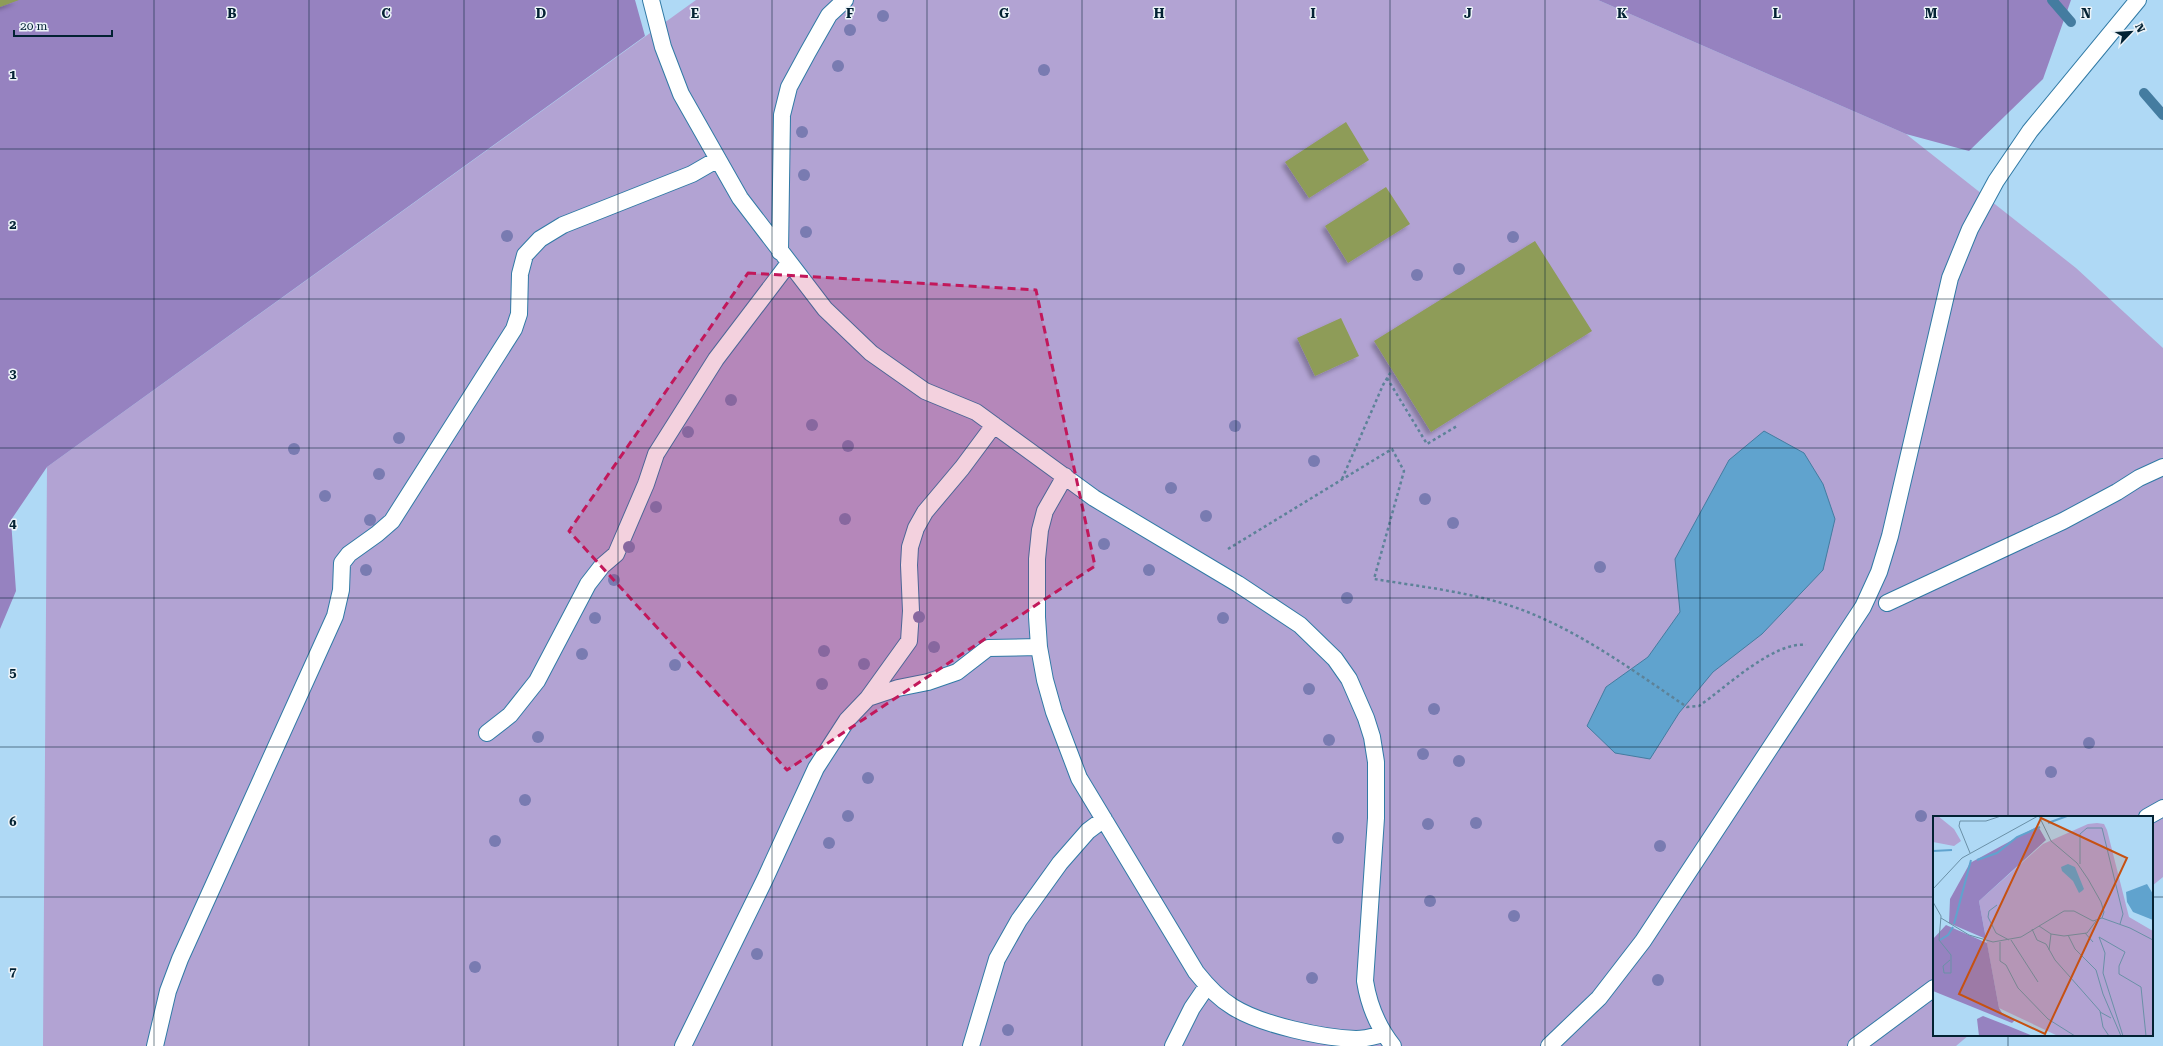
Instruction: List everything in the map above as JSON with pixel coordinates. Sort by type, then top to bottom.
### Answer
[{"type":"lane","points":[[651,0],[663,47],[681,94],[740,198],[784,258],[825,309],[871,353],[925,391],[976,412],[1065,476],[1094,498],[1300,624],[1335,659],[1349,679],[1366,718],[1372,737],[1376,762],[1376,787],[1365,981],[1368,1000],[1388,1040],[1356,1039],[1277,1026],[1234,1008],[1207,986],[1196,972],[1079,778],[1063,738],[1045,680],[1039,647],[1037,559],[1040,530],[1045,511],[1065,476]]},
{"type":"lane","points":[[487,733],[510,715],[537,681],[588,584],[602,566],[616,554],[646,484],[656,454],[716,359],[784,258],[782,115],[789,87],[808,52],[829,15],[845,0]]},
{"type":"lane","points":[[1548,1046],[1598,998],[1643,941],[1863,607],[1879,572],[1890,536],[1950,278],[1970,229],[1996,182],[2030,131],[2138,0]]},
{"type":"lane","points":[[155,1046],[168,991],[180,959],[334,616],[341,590],[342,563],[349,554],[392,521],[514,329],[519,314],[520,274],[525,255],[540,239],[563,225],[692,174],[718,159]]},
{"type":"lane","points":[[683,1046],[762,886],[816,768],[847,720],[868,698],[909,641],[911,611],[909,565],[910,547],[916,528],[925,512],[994,425]]},
{"type":"lane","points":[[1887,603],[2062,521],[2118,492],[2139,478],[2163,467]]},
{"type":"lane","points":[[868,698],[898,688],[928,682],[957,672],[988,648],[1039,647]]},
{"type":"lane","points":[[2149,816],[2163,808]]},
{"type":"lane","points":[[971,1046],[997,959],[1019,920],[1060,863],[1088,831],[1104,819]]},
{"type":"lane","points":[[1173,1046],[1192,1008],[1207,986]]},
{"type":"lane","points":[[1856,1046],[1933,989]]},
{"type":"path","points":[[1342,479],[1387,378],[1392,370]]},
{"type":"path","points":[[1387,378],[1427,444],[1457,426]]},
{"type":"path","points":[[1210,568],[1226,550],[1392,449],[1404,471],[1374,579],[1451,592],[1524,610],[1586,640],[1688,707],[1699,706],[1768,657],[1794,645],[1807,645]]},
{"type":"highlighted area","points":[[748,273],[1036,290],[1095,566],[787,770],[569,531]]},
{"type":"shaded area","points":[[0,0],[635,0],[645,36],[47,467],[11,520],[16,591],[0,629]]},
{"type":"shaded area","points":[[696,0],[1598,0],[1906,134],[2076,268],[2163,348],[2163,877],[2153,885],[2153,816],[1933,816],[1933,1036],[1968,1036],[1956,1046],[43,1046],[47,467]]},
{"type":"shaded area","points":[[1598,0],[2071,0],[2043,79],[1969,151],[1906,134]]},
{"type":"water","points":[[1764,431],[1804,453],[1823,484],[1835,519],[1823,570],[1762,634],[1713,672],[1679,713],[1650,759],[1615,753],[1587,726],[1606,687],[1648,657],[1680,612],[1675,559],[1729,460]]},
{"type":"building","points":[[0,0],[19,0],[0,7]]},
{"type":"building","points":[[1346,122],[1369,160],[1309,198],[1285,162]]},
{"type":"building","points":[[1386,187],[1410,224],[1348,263],[1325,226]]},
{"type":"building","points":[[1535,241],[1592,331],[1431,432],[1374,341]]},
{"type":"building","points":[[1341,318],[1359,356],[1315,376],[1297,338]]},
{"type":"waterway","points":[[2052,0],[2071,22]]},
{"type":"waterway","points":[[2144,93],[2163,115]]}]
